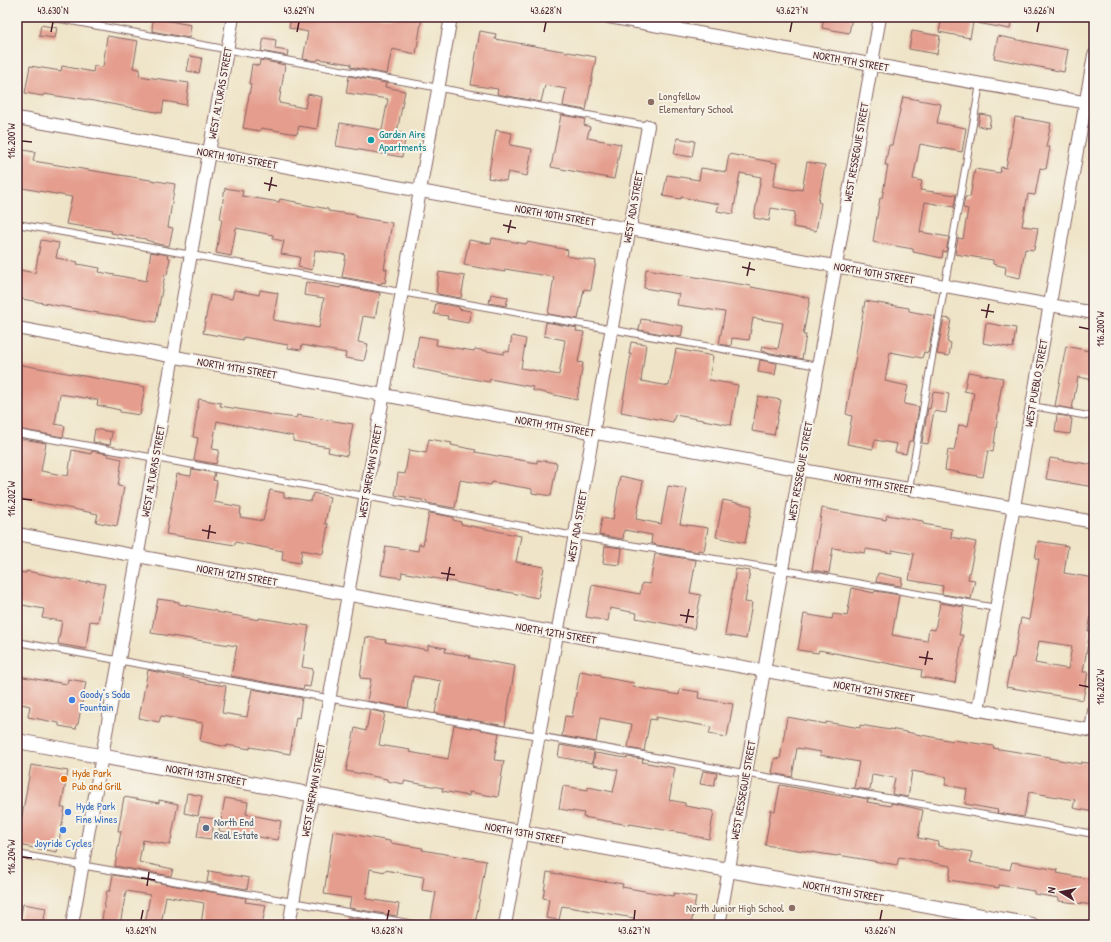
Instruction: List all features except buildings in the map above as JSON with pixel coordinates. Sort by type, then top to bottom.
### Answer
[{"type":"street","name":"WEST ALTURAS STREET","points":[[72,925],[234,17]]},
{"type":"street","name":"WEST SHERMAN STREET","points":[[289,925],[451,17]]},
{"type":"street","name":"NORTH 9TH STREET","points":[[609,17],[666,22],[872,64],[1090,103]]},
{"type":"street","name":"WEST RESSEGUIE STREET","points":[[719,925],[880,17]]},
{"type":"street","name":"WEST PUEBLO STREET","points":[[978,710],[1050,304],[1090,103],[1094,55]]},
{"type":"street","name":"NORTH 10TH STREET","points":[[17,118],[1094,312]]},
{"type":"street","name":"WEST ADA STREET","points":[[506,925],[648,126]]},
{"type":"street","name":"NORTH 11TH STREET","points":[[17,328],[1094,522]]},
{"type":"street","name":"NORTH 12TH STREET","points":[[17,534],[1091,730]]},
{"type":"street","name":"NORTH 13TH STREET","points":[[17,741],[1032,925]]},
{"type":"lane","points":[[49,17],[648,126]]},
{"type":"lane","points":[[909,489],[980,84]]},
{"type":"lane","points":[[17,224],[818,366]]},
{"type":"lane","points":[[1032,406],[1094,417]]},
{"type":"lane","points":[[17,433],[366,496],[575,536],[782,570],[996,608]]},
{"type":"lane","points":[[17,642],[1094,834]]},
{"type":"lane","points":[[1091,730],[1094,693]]},
{"type":"lane","points":[[17,854],[419,925]]},
{"type":"place","name":"Longfellow Elementary School","points":[[651,102]]},
{"type":"place","name":"Garden Aire Apartments","points":[[371,140]]},
{"type":"place","name":"Goody's Soda Fountain","points":[[72,700]]},
{"type":"place","name":"Hyde Park Pub and Grill","points":[[64,779]]},
{"type":"place","name":"Hyde Park Fine Wines","points":[[68,812]]},
{"type":"place","name":"North End Real Estate","points":[[206,828]]},
{"type":"place","name":"Joyride Cycles","points":[[63,830]]},
{"type":"place","name":"North Junior High School","points":[[792,908]]}]
